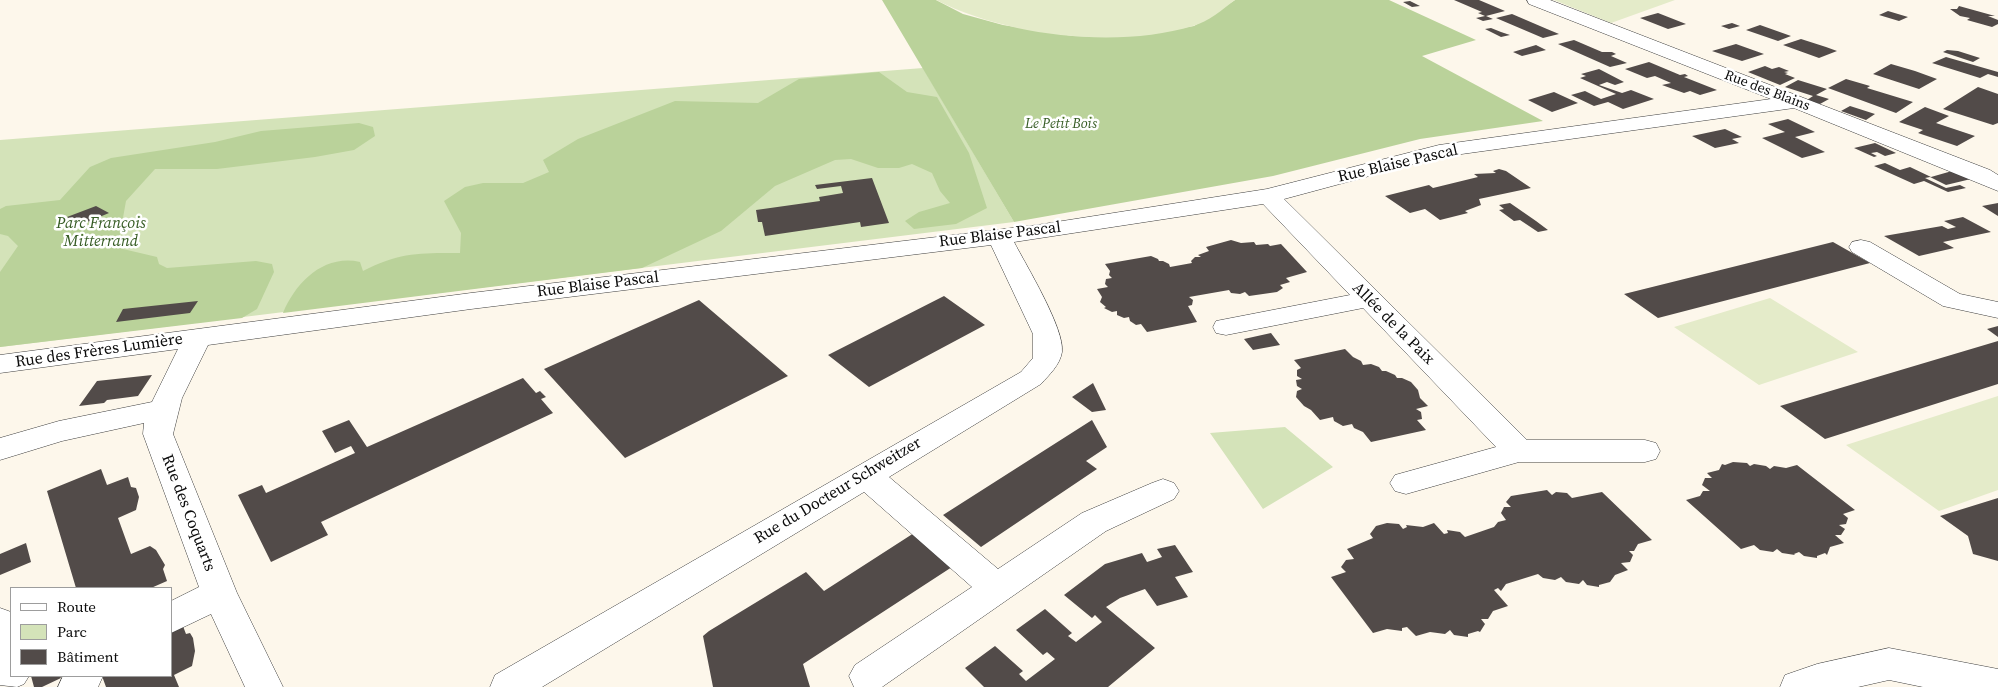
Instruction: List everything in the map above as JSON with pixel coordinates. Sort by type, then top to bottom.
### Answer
[{"type":"street","name":"Rue des Blains","points":[[1535,0],[1796,102],[1993,175]]},
{"type":"street","name":"Rue Blaise Pascal","points":[[198,337],[520,294],[998,236],[1268,196],[1439,151],[1796,102]]},
{"type":"street","name":"Allée de la Paix","points":[[1268,196],[1519,451]]},
{"type":"street","name":"Rue du Docteur Schweitzer","points":[[509,687],[1032,378],[1046,363],[1049,349],[1047,334],[998,236]]},
{"type":"street","points":[[1861,247],[1952,300],[1998,310]]},
{"type":"street","points":[[1226,327],[1368,299]]},
{"type":"street","name":"Rue des Frères Lumière","points":[[0,364],[198,337]]},
{"type":"street","name":"Rue des Coquarts","points":[[198,337],[158,423],[158,434],[219,593],[264,687]]},
{"type":"street","points":[[0,449],[59,431],[164,409]]},
{"type":"street","points":[[1406,483],[1519,451],[1645,451]]},
{"type":"street","points":[[866,475],[996,588]]},
{"type":"street","points":[[868,676],[1094,522],[1163,491]]},
{"type":"street","points":[[172,617],[219,593]]},
{"type":"street","points":[[0,623],[10,666]]},
{"type":"street","points":[[1799,687],[1817,680],[1889,664],[1998,686]]},
{"type":"green space","name":"Le Petit Bois","points":[[882,0],[936,0],[963,14],[1003,25],[1073,36],[1107,37],[1137,35],[1194,26],[1235,0],[1389,0],[1476,40],[1422,56],[1543,121],[1420,139],[1273,176],[1014,222]]},
{"type":"green space","points":[[936,0],[1235,0],[1210,18],[1193,26],[1163,33],[1130,37],[1097,37],[1062,35],[1028,30],[964,12]]},
{"type":"green space","points":[[1554,0],[1675,0],[1611,23]]},
{"type":"green space","name":"Parc François Mitterrand","points":[[923,68],[1014,222],[0,347],[0,140]]},
{"type":"green space","points":[[879,72],[907,92],[937,97],[969,153],[987,208],[956,224],[914,229],[905,221],[919,212],[950,203],[940,191],[932,173],[912,164],[899,168],[878,168],[851,159],[835,160],[775,186],[721,231],[642,268],[283,313],[295,291],[323,266],[335,262],[360,262],[363,271],[399,257],[433,253],[460,253],[461,233],[444,201],[465,187],[483,183],[523,183],[549,172],[543,160],[578,139],[675,101],[758,103],[799,79]]},
{"type":"green space","points":[[359,123],[373,127],[375,136],[354,150],[315,157],[217,169],[155,169],[126,201],[119,240],[123,249],[157,257],[159,264],[167,268],[256,261],[272,264],[274,272],[257,309],[242,318],[0,347],[0,272],[18,246],[8,236],[0,234],[0,209],[6,206],[60,200],[90,167],[111,158],[215,142],[261,131]]},
{"type":"green space","points":[[1770,298],[1858,352],[1759,385],[1674,327]]},
{"type":"green space","points":[[1998,396],[1998,490],[1939,511],[1846,445]]},
{"type":"green space","points":[[1285,427],[1333,467],[1263,509],[1210,433]]},
{"type":"building","points":[[1454,0],[1479,0],[1505,11],[1486,16],[1493,19],[1483,21],[1476,18],[1485,16],[1478,13],[1482,12]]},
{"type":"building","points":[[1410,1],[1420,6],[1412,7],[1403,2]]},
{"type":"building","points":[[1959,6],[1995,16],[1988,16],[1998,20],[1998,24],[1992,27],[1967,20],[1970,18],[1960,16],[1950,9],[1957,9]]},
{"type":"building","points":[[1888,11],[1908,17],[1899,21],[1879,15]]},
{"type":"building","points":[[1658,13],[1686,24],[1668,29],[1640,18]]},
{"type":"building","points":[[1512,14],[1559,34],[1543,38],[1496,18]]},
{"type":"building","points":[[1732,23],[1740,26],[1729,29],[1721,26]]},
{"type":"building","points":[[1760,25],[1791,36],[1778,41],[1746,30]]},
{"type":"building","points":[[1491,28],[1510,35],[1501,37],[1485,29]]},
{"type":"building","points":[[1801,39],[1837,51],[1819,58],[1783,45]]},
{"type":"building","points":[[1574,40],[1602,52],[1612,52],[1616,54],[1611,56],[1627,63],[1610,67],[1558,44]]},
{"type":"building","points":[[1736,44],[1764,54],[1742,61],[1712,51]]},
{"type":"building","points":[[1536,45],[1546,50],[1522,56],[1513,52]]},
{"type":"building","points":[[1947,50],[1958,51],[1980,58],[1973,62],[1943,52]]},
{"type":"building","points":[[1946,57],[1998,72],[1998,77],[1988,74],[1980,78],[1932,63]]},
{"type":"building","points":[[1649,62],[1680,75],[1685,74],[1688,76],[1684,77],[1717,90],[1700,95],[1690,91],[1684,93],[1662,85],[1671,83],[1655,76],[1647,78],[1625,69]]},
{"type":"building","points":[[1891,64],[1937,79],[1919,89],[1873,74]]},
{"type":"building","points":[[1765,66],[1772,69],[1779,67],[1789,71],[1784,72],[1795,78],[1780,85],[1748,72]]},
{"type":"building","points":[[1599,69],[1624,82],[1615,85],[1607,82],[1599,85],[1622,93],[1631,90],[1654,99],[1623,109],[1608,102],[1594,106],[1571,95],[1585,91],[1601,99],[1616,94],[1580,78],[1586,76],[1581,74]]},
{"type":"building","points":[[1846,79],[1870,86],[1867,88],[1913,102],[1896,113],[1828,88]]},
{"type":"building","points":[[1798,80],[1827,89],[1816,95],[1829,99],[1820,104],[1807,100],[1813,96],[1785,87]]},
{"type":"building","points":[[1978,87],[1998,94],[1998,123],[1993,125],[1943,109]]},
{"type":"building","points":[[1554,92],[1578,103],[1552,112],[1528,100]]},
{"type":"building","points":[[1850,106],[1875,114],[1866,120],[1841,111]]},
{"type":"building","points":[[1925,107],[1949,116],[1936,123],[1975,136],[1957,146],[1918,133],[1923,130],[1899,122]]},
{"type":"building","points":[[1788,119],[1815,132],[1795,137],[1825,152],[1802,158],[1762,138],[1785,132],[1768,124]]},
{"type":"building","points":[[1725,129],[1742,137],[1732,139],[1739,143],[1715,148],[1692,136]]},
{"type":"building","points":[[1875,143],[1896,153],[1885,156],[1877,152],[1871,153],[1877,156],[1874,157],[1854,148]]},
{"type":"building","points":[[1885,163],[1900,170],[1910,167],[1931,177],[1952,171],[1971,179],[1946,185],[1930,177],[1925,178],[1946,188],[1960,185],[1966,188],[1948,192],[1924,181],[1914,184],[1874,166]]},
{"type":"building","points":[[1499,169],[1506,171],[1531,188],[1479,199],[1481,205],[1465,211],[1468,213],[1440,220],[1425,209],[1410,213],[1385,196],[1429,185],[1433,188],[1478,177],[1474,174],[1496,173],[1493,171]]},
{"type":"building","points":[[872,178],[889,223],[861,227],[860,222],[765,236],[762,222],[758,222],[756,210],[820,201],[819,197],[843,193],[841,186],[817,189],[815,185]]},
{"type":"building","points":[[1510,203],[1548,230],[1538,232],[1520,220],[1514,221],[1499,210],[1504,209],[1499,205]]},
{"type":"building","points":[[1998,203],[1998,216],[1982,206]]},
{"type":"building","points":[[96,206],[109,213],[80,225],[67,217]]},
{"type":"building","points":[[1963,217],[1991,232],[1943,242],[1954,248],[1919,256],[1884,236],[1942,226],[1948,229],[1956,227],[1944,221]]},
{"type":"building","points":[[1231,240],[1241,243],[1254,242],[1256,245],[1268,244],[1270,246],[1281,244],[1307,272],[1286,278],[1290,282],[1280,285],[1283,288],[1277,292],[1249,296],[1245,292],[1240,294],[1231,293],[1229,290],[1189,297],[1193,300],[1192,305],[1188,306],[1197,322],[1147,332],[1141,324],[1136,325],[1130,321],[1129,317],[1124,318],[1117,315],[1117,311],[1112,312],[1104,308],[1106,307],[1100,302],[1102,297],[1097,289],[1108,287],[1105,284],[1106,279],[1112,278],[1105,264],[1151,256],[1169,264],[1170,267],[1192,263],[1191,261],[1195,257],[1201,257],[1198,255],[1209,251],[1206,247]]},
{"type":"building","points":[[1833,242],[1870,263],[1658,318],[1624,294]]},
{"type":"building","points":[[944,296],[985,325],[869,387],[828,355]]},
{"type":"building","points":[[699,300],[788,376],[625,458],[544,369]]},
{"type":"building","points":[[198,301],[190,313],[116,322],[123,309]]},
{"type":"building","points":[[1998,326],[1998,337],[1987,329]]},
{"type":"building","points":[[1271,333],[1280,345],[1253,350],[1244,339]]},
{"type":"building","points":[[1998,341],[1998,384],[1825,439],[1780,406]]},
{"type":"building","points":[[1345,349],[1353,357],[1361,361],[1363,365],[1371,364],[1379,367],[1382,371],[1395,375],[1397,378],[1411,382],[1418,390],[1420,398],[1428,406],[1416,409],[1421,412],[1422,419],[1417,420],[1426,430],[1371,442],[1363,432],[1354,428],[1352,424],[1343,426],[1334,421],[1333,417],[1320,420],[1311,410],[1304,406],[1296,397],[1297,391],[1302,389],[1297,386],[1296,380],[1302,379],[1297,376],[1297,370],[1301,368],[1294,360]]},
{"type":"building","points":[[152,375],[138,396],[79,406],[97,381]]},
{"type":"building","points":[[523,378],[536,393],[540,391],[546,397],[541,399],[553,413],[321,522],[328,535],[271,562],[238,495],[262,485],[266,493],[355,453],[351,446],[335,453],[322,431],[349,420],[367,447]]},
{"type":"building","points":[[1093,383],[1106,410],[1092,412],[1072,397]]},
{"type":"building","points":[[1092,420],[1107,447],[1086,461],[1097,469],[981,547],[943,515]]},
{"type":"building","points":[[1733,462],[1747,463],[1750,466],[1754,464],[1766,466],[1770,469],[1774,466],[1786,468],[1797,465],[1855,510],[1843,514],[1848,518],[1846,524],[1839,525],[1845,529],[1841,535],[1835,535],[1844,543],[1830,547],[1827,555],[1825,553],[1817,556],[1817,558],[1804,556],[1799,552],[1795,555],[1782,553],[1777,549],[1773,552],[1760,550],[1754,545],[1741,549],[1686,500],[1700,496],[1703,491],[1710,491],[1702,485],[1705,478],[1712,478],[1707,473],[1719,470],[1722,464],[1725,465]]},
{"type":"building","points":[[101,469],[107,485],[128,477],[131,487],[136,488],[139,497],[136,510],[118,518],[131,554],[150,546],[156,550],[165,565],[163,569],[167,581],[153,587],[76,587],[47,491]]},
{"type":"building","points":[[1547,490],[1552,495],[1556,492],[1567,493],[1572,498],[1602,492],[1652,540],[1638,544],[1634,551],[1629,551],[1633,555],[1630,562],[1621,563],[1628,570],[1615,575],[1610,582],[1599,585],[1599,587],[1587,585],[1583,580],[1579,584],[1566,582],[1561,577],[1555,580],[1543,578],[1538,574],[1506,584],[1501,591],[1498,588],[1494,590],[1508,606],[1493,611],[1488,619],[1481,619],[1485,624],[1480,632],[1468,634],[1468,637],[1454,635],[1450,630],[1445,634],[1430,632],[1416,636],[1407,627],[1402,628],[1402,631],[1387,629],[1373,633],[1331,577],[1346,572],[1341,567],[1346,560],[1354,559],[1347,549],[1373,538],[1370,534],[1376,526],[1387,523],[1399,524],[1403,529],[1407,527],[1406,525],[1423,527],[1434,523],[1444,534],[1448,533],[1447,530],[1460,532],[1465,537],[1494,527],[1498,522],[1506,520],[1501,513],[1504,507],[1511,507],[1506,502],[1511,496]]},
{"type":"building","points":[[1998,498],[1998,561],[1973,554],[1968,536],[1940,516]]},
{"type":"building","points":[[914,533],[952,567],[803,664],[810,687],[713,687],[703,636],[709,631],[806,572],[824,591]]},
{"type":"building","points":[[26,543],[31,562],[0,575],[0,554]]},
{"type":"building","points":[[1175,545],[1193,572],[1175,577],[1188,597],[1157,606],[1145,589],[1120,598],[1106,607],[1155,648],[1108,687],[984,687],[965,668],[995,646],[1023,671],[1019,674],[1026,681],[1055,659],[1047,652],[1043,655],[1016,630],[1045,609],[1072,633],[1068,636],[1076,642],[1102,622],[1095,615],[1092,618],[1064,595],[1105,564],[1142,553],[1147,562],[1162,557],[1157,549]]},
{"type":"building","points":[[181,621],[186,634],[190,633],[193,638],[195,651],[192,666],[174,675],[179,687],[106,687],[102,677],[172,677],[172,626]]},
{"type":"building","points":[[31,677],[61,678],[42,687],[34,687]]}]
